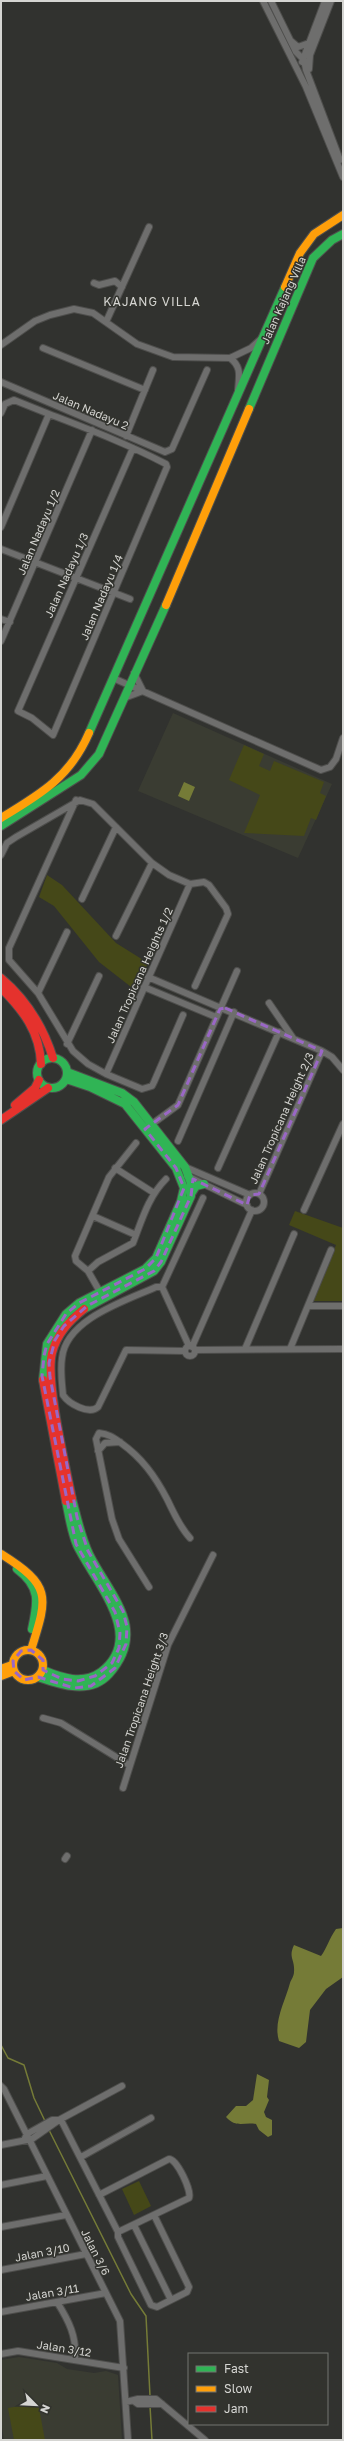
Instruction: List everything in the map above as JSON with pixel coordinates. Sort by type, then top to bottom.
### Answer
[{"type":"street","points":[[264,1],[306,87],[343,177]]},
{"type":"street","points":[[271,1],[296,52],[305,58],[311,81],[343,167]]},
{"type":"street","points":[[306,87],[305,58],[325,1]]},
{"type":"street","points":[[305,58],[331,1]]},
{"type":"street","points":[[290,40],[298,47],[309,43]]},
{"type":"street","points":[[288,48],[296,58],[305,58]]},
{"type":"street","name":"Jalan Kajang Villa","points":[[1,818],[45,792],[71,766],[86,741],[303,247],[314,234],[343,215]]},
{"type":"street","points":[[106,322],[149,227]]},
{"type":"street","name":"Jalan Kajang Villa","points":[[1,826],[87,771],[108,736],[134,673],[170,596],[266,365],[313,258],[332,240],[343,234]]},
{"type":"street","points":[[94,283],[99,285],[115,282],[122,287]]},
{"type":"street","name":"Jalan Kajang Villa","points":[[1,346],[23,328],[50,314],[74,309],[88,311],[136,344],[164,355],[188,358],[230,358],[251,348],[263,337]]},
{"type":"street","points":[[43,348],[145,390]]},
{"type":"street","points":[[230,358],[237,363],[240,369],[237,396]]},
{"type":"street","points":[[126,436],[153,370]]},
{"type":"street","name":"Jalan Nadayu 2","points":[[1,382],[165,452],[172,449],[207,370]]},
{"type":"street","points":[[1,413],[5,404],[14,400],[92,430],[133,448]]},
{"type":"street","points":[[1,527],[49,414]]},
{"type":"street","name":"Jalan Nadayu 1/2","points":[[1,641],[92,430]]},
{"type":"street","name":"Jalan Nadayu 1/4","points":[[53,734],[167,467],[166,464],[133,448]]},
{"type":"street","name":"Jalan Nadayu 1/3","points":[[53,734],[32,718],[18,711],[74,579],[133,448]]},
{"type":"street","points":[[1,549],[130,600]]},
{"type":"street","points":[[1,618],[10,622]]},
{"type":"street","points":[[134,673],[143,691]]},
{"type":"street","points":[[113,678],[321,770],[330,767],[336,759],[343,738]]},
{"type":"street","points":[[124,698],[143,691]]},
{"type":"street","points":[[76,800],[8,953],[9,960],[38,993],[67,1044],[88,1064],[106,1074],[142,1089],[152,1086],[183,1015]]},
{"type":"street","points":[[1,855],[7,843],[76,800],[88,801],[93,804],[152,863],[168,874],[190,884],[204,882],[228,911],[195,986]]},
{"type":"street","points":[[64,807],[69,808],[70,814]]},
{"type":"street","points":[[82,899],[116,827]]},
{"type":"street","points":[[116,936],[152,863]]},
{"type":"street","name":"Jalan Tropicana Heights 1/2","points":[[106,1074],[190,884]]},
{"type":"street","points":[[38,993],[67,932]]},
{"type":"street","points":[[148,1127],[178,1105],[237,971]]},
{"type":"street","points":[[67,1044],[99,976]]},
{"type":"street","points":[[148,977],[220,1009],[225,1008],[322,1051],[332,1057],[343,1070]]},
{"type":"street","points":[[1,978],[17,992],[40,1022],[53,1058],[63,1062],[67,1076],[62,1085],[55,1088],[48,1088],[1,1120]]},
{"type":"street","points":[[144,987],[216,1017]]},
{"type":"street","points":[[1,988],[23,1011],[39,1039],[42,1050],[41,1064],[37,1075],[39,1080],[48,1088]]},
{"type":"street","points":[[189,1006],[193,997]]},
{"type":"street","points":[[269,1003],[293,1038]]},
{"type":"street","points":[[178,1141],[234,1012]]},
{"type":"street","points":[[218,1168],[279,1032]]},
{"type":"street","name":"Jalan Tropicana Height 2/3","points":[[259,1194],[322,1051]]},
{"type":"street","points":[[41,1064],[53,1058]]},
{"type":"street","points":[[67,1076],[125,1104],[185,1167],[189,1178],[190,1196]]},
{"type":"street","points":[[1,1114],[35,1088],[39,1080]]},
{"type":"street","points":[[304,1210],[343,1124]]},
{"type":"street","points":[[40,1673],[62,1679],[73,1680],[95,1676],[112,1663],[119,1648],[120,1633],[117,1617],[76,1544],[42,1376],[47,1344],[59,1322],[79,1303],[145,1269],[156,1258],[183,1195],[183,1182],[176,1168],[148,1127]]},
{"type":"street","points":[[100,1292],[88,1271],[76,1261],[75,1256],[115,1168],[136,1143]]},
{"type":"street","points":[[176,1168],[189,1178],[247,1205],[252,1210],[257,1211],[263,1206],[263,1197],[259,1194],[250,1195],[185,1167]]},
{"type":"street","points":[[115,1168],[154,1193]]},
{"type":"street","points":[[88,1271],[98,1262],[130,1246],[154,1193],[166,1179]]},
{"type":"street","points":[[40,1673],[74,1688],[91,1686],[104,1679],[115,1668],[122,1656],[126,1644],[127,1626],[123,1611],[83,1539],[50,1377],[51,1351],[64,1326],[75,1315],[87,1306],[154,1271],[162,1262],[190,1196],[196,1186],[204,1184]]},
{"type":"street","points":[[247,1205],[250,1195]]},
{"type":"street","points":[[203,1198],[159,1287],[83,1323],[66,1342],[62,1357],[63,1395],[67,1400],[89,1411],[98,1407],[126,1350],[190,1348],[343,1350]]},
{"type":"street","points":[[190,1348],[252,1210]]},
{"type":"street","points":[[93,1216],[136,1235]]},
{"type":"street","points":[[245,1349],[294,1234]]},
{"type":"street","points":[[290,1349],[331,1250]]},
{"type":"street","points":[[159,1287],[185,1335],[190,1348]]},
{"type":"street","points":[[308,1306],[343,1306]]},
{"type":"street","points":[[185,1335],[196,1335]]},
{"type":"street","points":[[149,1587],[119,1539],[112,1519],[96,1439],[99,1433],[107,1434],[134,1451],[149,1468],[175,1517],[190,1538]]},
{"type":"street","points":[[98,1451],[106,1443],[120,1442]]},
{"type":"street","points":[[1,1554],[24,1568],[41,1585],[44,1606],[29,1649],[17,1654],[13,1668],[1,1676]]},
{"type":"street","name":"Jalan Tropicana Height 3/3","points":[[123,1788],[168,1645],[213,1555]]},
{"type":"street","points":[[1,1560],[24,1574],[36,1590],[38,1602],[29,1649]]},
{"type":"street","points":[[13,1668],[24,1680],[32,1680],[40,1673],[42,1660],[40,1655],[29,1649]]},
{"type":"street","points":[[1,1669],[13,1668]]},
{"type":"street","points":[[43,1718],[61,1723],[129,1766]]},
{"type":"street","name":"Jalan 3/6","points":[[1,2086],[4,2088],[29,2137],[66,2215],[120,2321],[128,2440]]},
{"type":"street","points":[[1,2145],[29,2137],[122,2086]]},
{"type":"street","points":[[81,2157],[151,2118]]},
{"type":"street","points":[[57,2121],[81,2157],[118,2232],[118,2237],[151,2305],[156,2307],[187,2292],[189,2287],[154,2215]]},
{"type":"street","points":[[99,2195],[169,2159],[176,2162],[191,2193],[189,2198],[118,2232]]},
{"type":"street","points":[[1,2185],[47,2176]]},
{"type":"street","points":[[1,2227],[66,2215]]},
{"type":"street","points":[[134,2225],[171,2300]]},
{"type":"street","name":"Jalan 3/10","points":[[1,2270],[86,2254]]},
{"type":"street","name":"Jalan 3/11","points":[[1,2312],[106,2293]]},
{"type":"street","points":[[57,2302],[65,2315],[76,2343],[75,2360]]},
{"type":"street","name":"Jalan 3/12","points":[[1,2354],[18,2351],[124,2368]]},
{"type":"street","points":[[126,2402],[158,2402],[197,2438],[205,2440]]},
{"type":"highlighted area","points":[[225,1008],[322,1051],[259,1194],[250,1195],[247,1205],[193,1179],[191,1196],[161,1262],[154,1271],[87,1306],[64,1326],[55,1340],[49,1363],[50,1377],[77,1517],[88,1551],[123,1611],[127,1627],[126,1644],[115,1668],[91,1686],[74,1688],[38,1677],[24,1680],[14,1671],[13,1661],[21,1651],[31,1650],[43,1660],[43,1670],[62,1679],[78,1681],[95,1676],[112,1663],[119,1648],[120,1633],[115,1612],[76,1544],[42,1376],[47,1344],[66,1314],[79,1303],[145,1269],[156,1258],[184,1188],[176,1168],[145,1129],[178,1105],[220,1009]]},
{"type":"shaded area","points":[[173,713],[332,784],[298,858],[138,791]]},
{"type":"shaded area","points":[[244,745],[264,754],[259,766],[270,771],[274,761],[324,782],[320,793],[326,796],[316,820],[311,818],[304,836],[244,833],[260,795],[229,780]]},
{"type":"shaded area","points":[[184,782],[195,787],[189,801],[178,796]]},
{"type":"shaded area","points":[[47,875],[62,885],[116,943],[148,963],[135,990],[99,962],[54,906],[39,897]]},
{"type":"shaded area","points":[[295,1211],[343,1228],[343,1301],[313,1301],[336,1245],[289,1225]]},
{"type":"shaded area","points":[[343,1928],[343,1977],[326,1989],[310,2010],[306,2042],[299,2048],[279,2041],[277,2027],[280,2012],[294,1973],[292,1949],[294,1945],[321,1956],[336,1929]]},
{"type":"shaded area","points":[[257,2074],[269,2080],[267,2097],[269,2100],[264,2112],[266,2117],[272,2120],[272,2135],[268,2137],[259,2130],[256,2124],[236,2124],[226,2117],[236,2106],[246,2106],[253,2100]]},
{"type":"shaded area","points":[[139,2181],[151,2206],[134,2215],[122,2189]]},
{"type":"shaded area","points":[[19,2357],[57,2363],[67,2369],[94,2373],[106,2371],[118,2375],[122,2440],[4,2440],[1,2422],[1,2360]]},
{"type":"shaded area","points":[[38,2403],[45,2440],[14,2440],[8,2408]]},
{"type":"waterway","points":[[1,2045],[8,2058],[24,2065],[34,2098],[45,2121]]},
{"type":"waterway","points":[[49,2130],[131,2294],[146,2316],[150,2396]]},
{"type":"waterway","points":[[150,2406],[152,2440]]},
{"type":"traffic: fast","points":[[249,409],[313,258],[332,240],[343,234]]},
{"type":"traffic: fast","points":[[89,733],[285,287]]},
{"type":"traffic: fast","points":[[1,826],[81,775],[99,754],[166,605]]},
{"type":"traffic: fast","points":[[52,1058],[63,1062],[67,1073],[63,1084],[52,1088],[41,1084],[37,1073],[41,1062],[52,1058]]},
{"type":"traffic: fast","points":[[67,1072],[122,1093],[134,1102],[185,1167],[191,1183],[191,1196],[161,1262],[154,1271],[84,1309]]},
{"type":"traffic: fast","points":[[43,1380],[47,1344],[66,1314],[79,1303],[145,1269],[156,1258],[181,1201],[184,1188],[176,1168],[125,1104],[90,1087],[66,1079]]},
{"type":"traffic: fast","points":[[191,1194],[196,1186],[204,1184]]},
{"type":"traffic: fast","points":[[38,1677],[66,1685],[84,1686],[93,1684],[109,1674],[120,1658],[126,1642],[126,1627],[122,1613],[86,1548],[72,1499]]},
{"type":"traffic: fast","points":[[43,1670],[58,1676],[72,1679],[94,1676],[101,1672],[114,1658],[119,1642],[119,1626],[113,1609],[77,1545],[66,1501]]},
{"type":"traffic: fast","points":[[17,1569],[30,1582],[36,1596],[36,1611],[32,1629]]},
{"type":"traffic: slow","points":[[285,287],[300,253],[314,234],[343,215]]},
{"type":"traffic: slow","points":[[166,605],[249,409]]},
{"type":"traffic: slow","points":[[1,818],[29,801],[53,783],[73,761],[89,733]]},
{"type":"traffic: slow","points":[[1,1554],[30,1575],[42,1594],[41,1617],[31,1650]]},
{"type":"traffic: slow","points":[[28,1650],[39,1654],[43,1665],[39,1676],[28,1680],[17,1676],[13,1665],[17,1654],[28,1650]]},
{"type":"traffic: slow","points":[[1,1669],[12,1665]]},
{"type":"traffic: slow","points":[[1,1676],[14,1671]]},
{"type":"traffic: jam","points":[[1,978],[19,995],[33,1014],[39,1024],[53,1058]]},
{"type":"traffic: jam","points":[[1,988],[29,1022],[34,1032],[40,1052],[41,1064]]},
{"type":"traffic: jam","points":[[15,1105],[35,1088],[39,1080]]},
{"type":"traffic: jam","points":[[1,1120],[48,1088]]},
{"type":"traffic: jam","points":[[72,1499],[57,1425],[51,1383],[51,1366],[52,1353],[60,1334],[73,1318],[84,1309]]},
{"type":"traffic: jam","points":[[43,1380],[66,1501]]},
{"type":"district","name":"KAJANG VILLA","points":[[152,301]]}]
